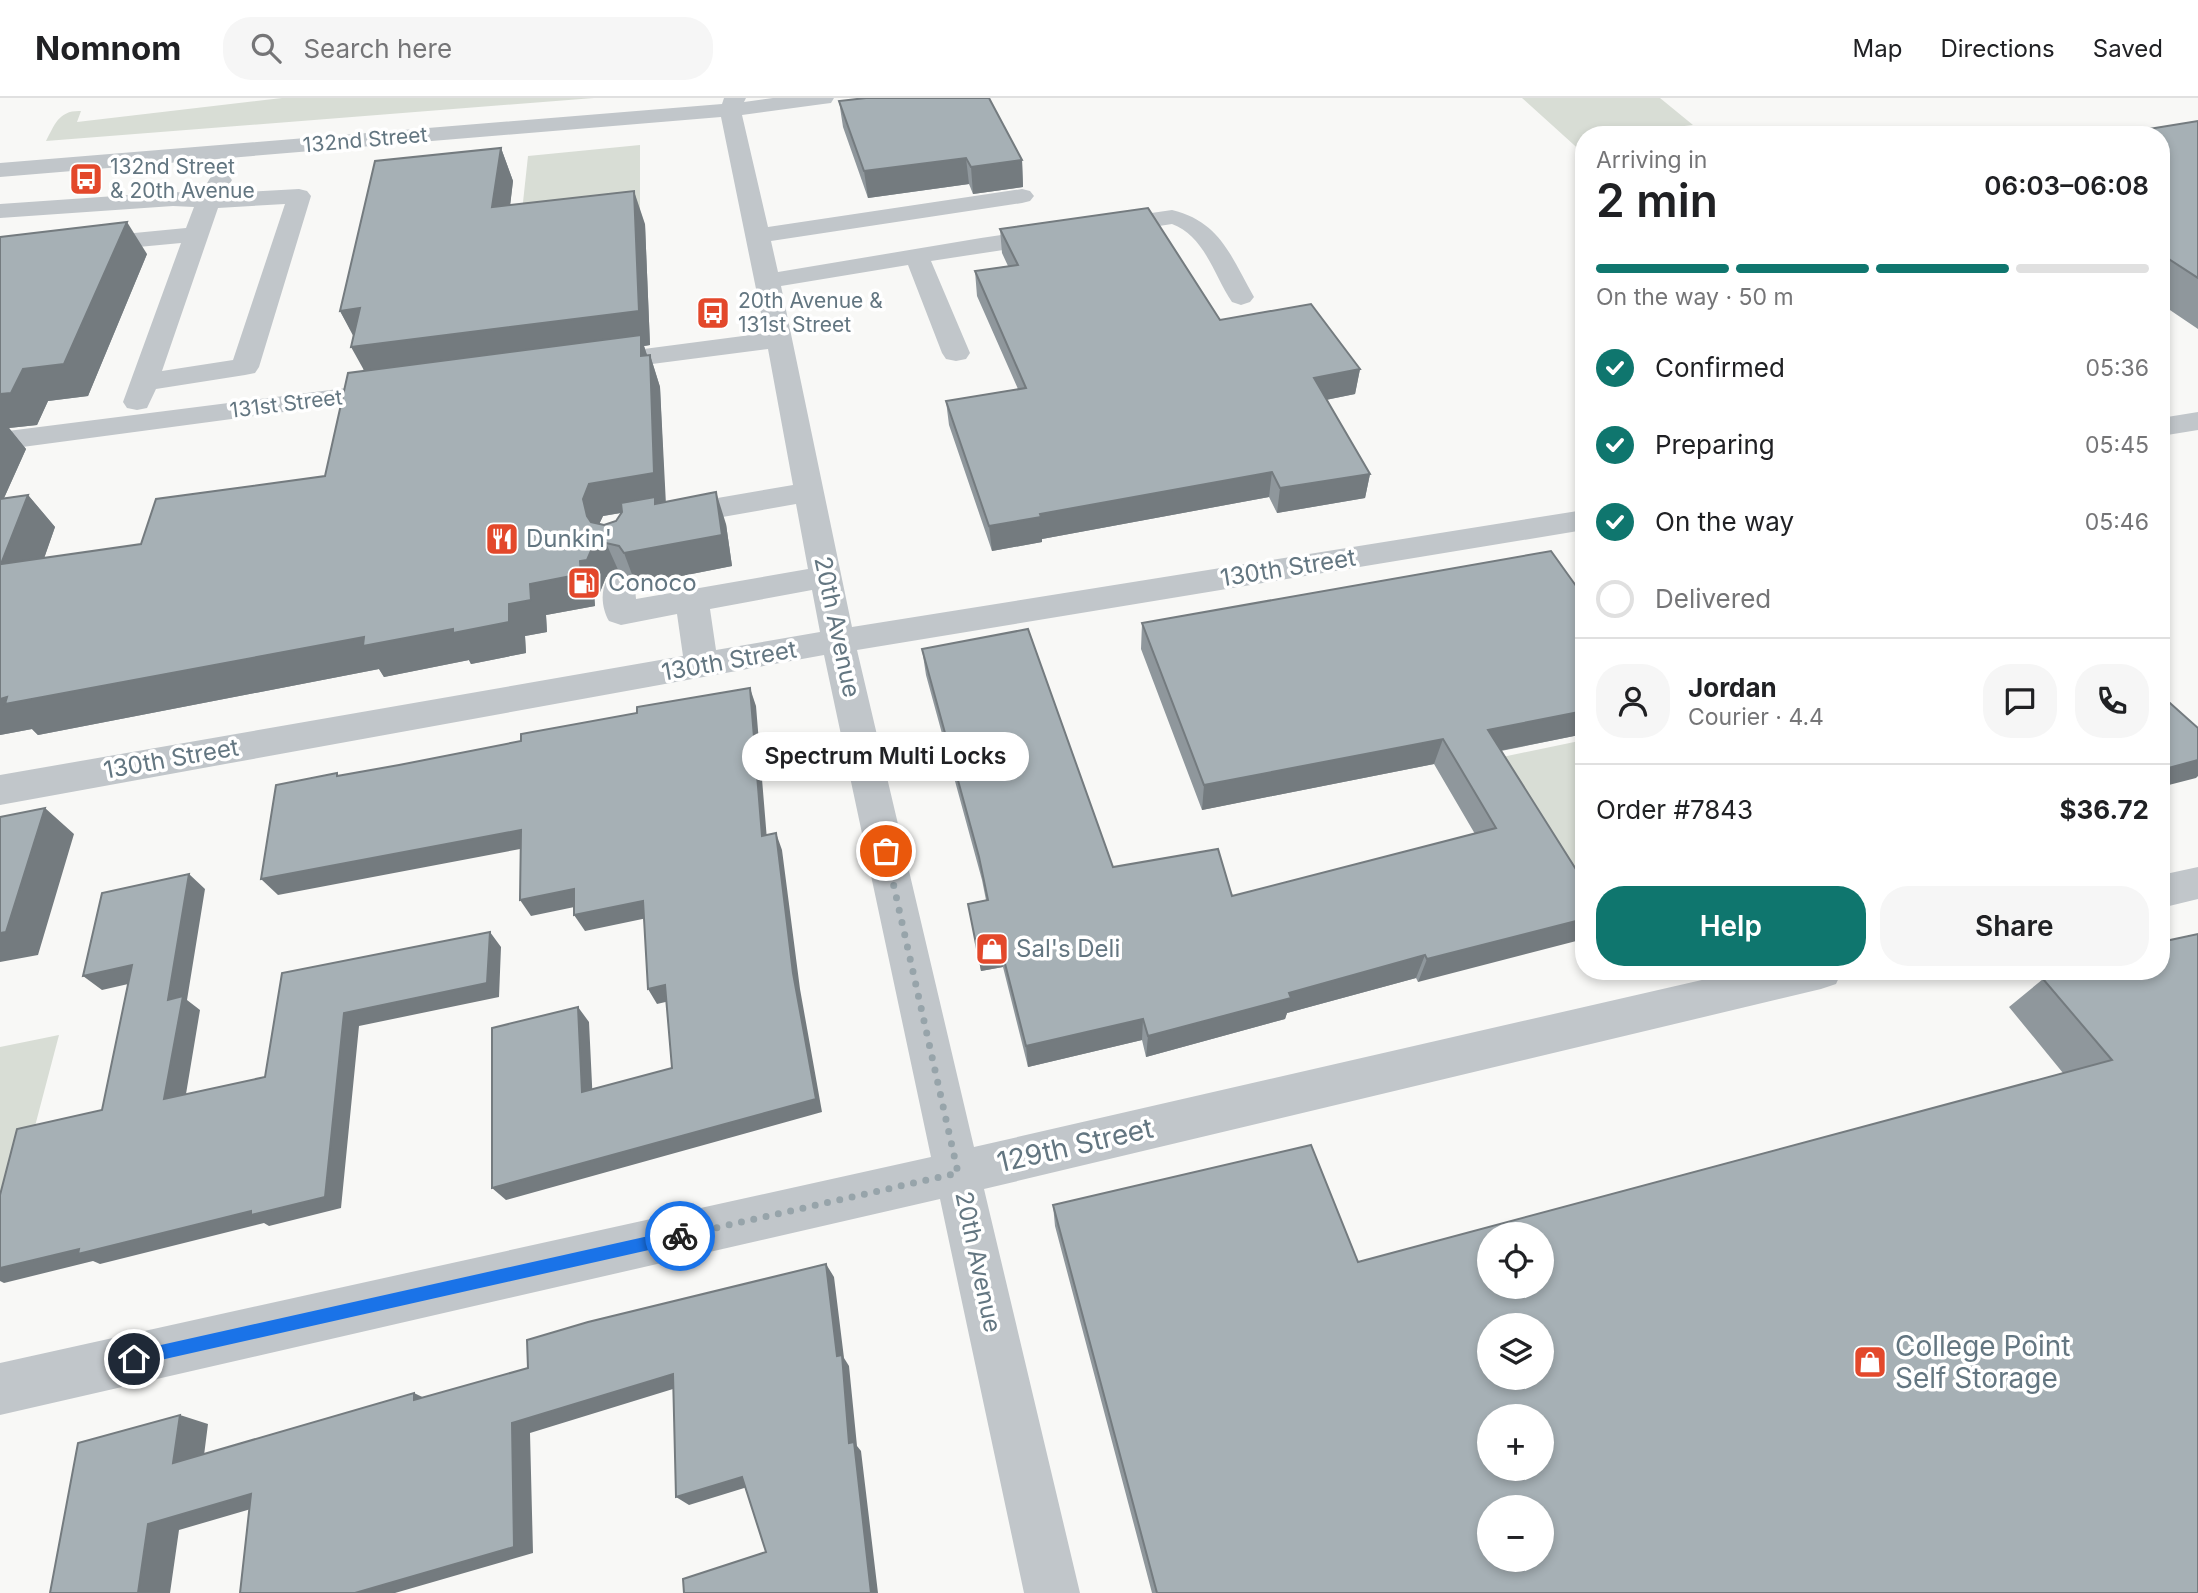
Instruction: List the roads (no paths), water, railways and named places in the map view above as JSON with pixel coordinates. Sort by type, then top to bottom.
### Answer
[{"type":"street","name":"132nd Street","points":[[0,170],[237,150],[727,102],[822,98]]},
{"type":"street","name":"20th Avenue","points":[[727,102],[780,339],[838,641],[1052,1593]]},
{"type":"street","points":[[129,424],[208,201],[237,150]]},
{"type":"street","points":[[0,211],[173,199],[208,201],[299,196],[245,367],[144,382]]},
{"type":"street","points":[[758,236],[1022,196]]},
{"type":"street","points":[[768,281],[1172,217],[1186,218],[1203,234],[1241,297]]},
{"type":"street","points":[[0,253],[197,234]]},
{"type":"street","points":[[917,256],[956,354]]},
{"type":"street","points":[[576,366],[780,339]]},
{"type":"street","name":"131st Street","points":[[0,441],[412,387]]},
{"type":"street","points":[[2170,426],[2198,421]]},
{"type":"street","points":[[657,525],[708,518],[810,492]]},
{"type":"street","name":"130th Street","points":[[0,789],[838,641],[1575,521]]},
{"type":"street","points":[[619,588],[621,613],[695,589],[826,577]]},
{"type":"street","points":[[695,589],[701,666]]},
{"type":"street","points":[[2170,890],[2198,883]]},
{"type":"street","name":"129th Street","points":[[0,1389],[958,1173],[1783,980]]},
{"type":"place","name":"132nd Street & 20th Avenue","points":[[86,179]]},
{"type":"place","name":"20th Avenue & 131st Street","points":[[713,313]]},
{"type":"place","name":"Dunkin'","points":[[502,539]]},
{"type":"place","name":"Conoco","points":[[584,583]]},
{"type":"place","name":"Spectrum Multi Locks","points":[[886,851]]},
{"type":"place","name":"Sal's Deli","points":[[992,949]]},
{"type":"place","name":"College Point Self Storage","points":[[1870,1362]]}]
